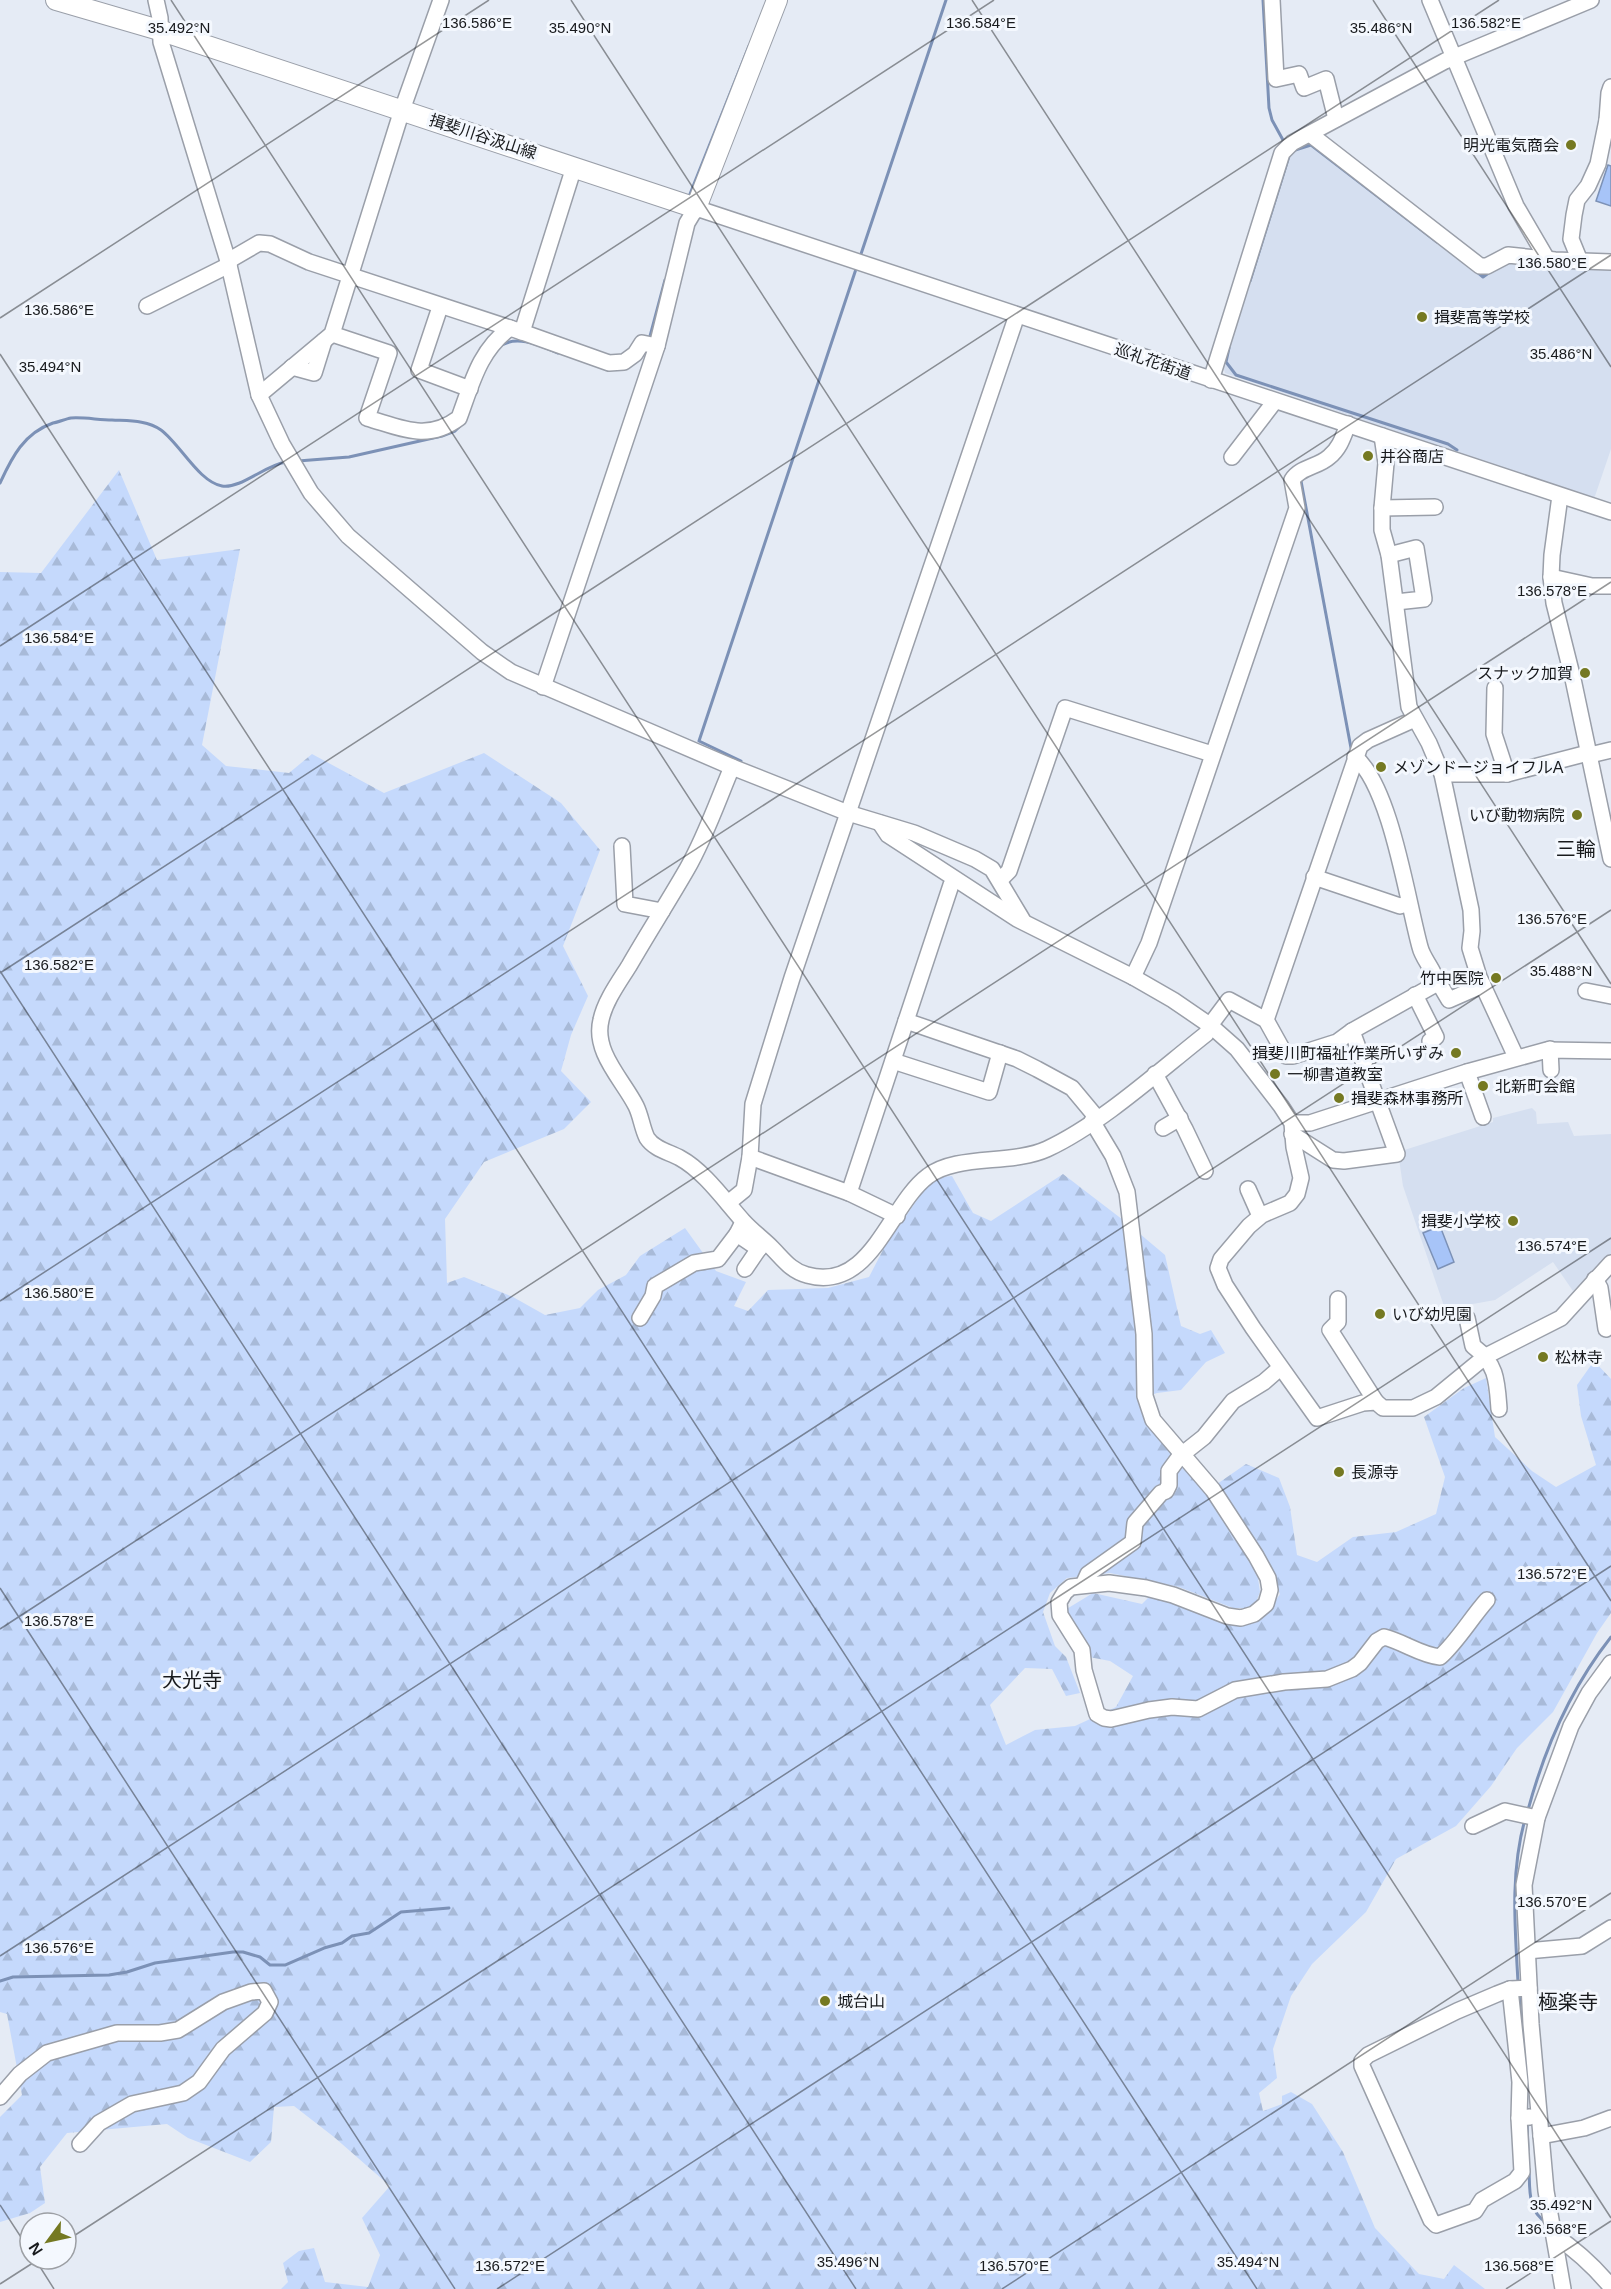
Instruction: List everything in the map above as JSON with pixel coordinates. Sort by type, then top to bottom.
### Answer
[{"type":"main road","name":"揖斐川谷汲山線","points":[[56,0],[159,30],[696,208]]},
{"type":"main road","points":[[696,208],[777,0]]},
{"type":"street","points":[[156,0],[160,18],[161,42],[228,263],[259,395],[280,440],[311,493],[348,536],[482,652],[511,672],[732,767],[848,813],[914,833],[975,859],[992,869],[1022,920]]},
{"type":"street","points":[[259,395],[328,338],[402,110],[441,0]]},
{"type":"street","points":[[1272,0],[1276,80],[1299,74],[1304,88],[1326,79],[1336,118]]},
{"type":"street","points":[[1430,0],[1516,206],[1547,259]]},
{"type":"street","points":[[1211,380],[1282,153],[1292,143],[1454,57],[1591,0]]},
{"type":"street","points":[[1580,261],[1571,239],[1574,215],[1577,200],[1598,164],[1609,121],[1611,87]]},
{"type":"street","points":[[1310,134],[1480,266],[1487,266],[1508,255],[1611,262]]},
{"type":"street","points":[[328,338],[389,353],[367,418],[413,432],[431,432],[459,418],[484,352],[498,337],[516,330],[574,167]]},
{"type":"street","points":[[543,687],[657,346],[687,223],[696,208]]},
{"type":"street","name":"巡礼花街道","points":[[696,208],[1611,512]]},
{"type":"street","points":[[147,306],[228,263],[259,243],[270,244],[309,262],[609,363],[624,362],[635,354],[642,343],[657,346]]},
{"type":"street","points":[[440,306],[419,370],[470,389]]},
{"type":"street","points":[[728,1203],[744,1190],[750,1157],[753,1104],[792,978],[1017,315]]},
{"type":"street","points":[[1232,457],[1275,401]]},
{"type":"street","points":[[1133,977],[1149,943],[1297,508],[1292,480],[1296,474],[1327,459],[1339,447],[1348,424]]},
{"type":"street","points":[[1382,436],[1386,463],[1382,530],[1389,555],[1409,707],[1429,743],[1442,774],[1471,910],[1470,948],[1483,985],[1516,1057]]},
{"type":"street","points":[[1560,496],[1551,577],[1554,603],[1590,755],[1605,798],[1610,851]]},
{"type":"street","points":[[1382,508],[1435,507]]},
{"type":"street","points":[[1389,555],[1416,548],[1424,599],[1396,602]]},
{"type":"street","points":[[1551,577],[1592,586],[1611,586]]},
{"type":"street","points":[[1495,688],[1494,734],[1507,774]]},
{"type":"street","points":[[1001,879],[1009,871],[1065,708],[1212,754]]},
{"type":"street","points":[[1266,1020],[1360,746],[1368,740],[1415,719]]},
{"type":"street","points":[[1442,774],[1507,774],[1584,754],[1590,755],[1611,750]]},
{"type":"street","points":[[1355,757],[1380,793],[1420,950],[1449,999],[1483,985]]},
{"type":"street","points":[[732,767],[689,865],[611,996],[600,1021],[603,1051],[633,1100],[648,1138],[656,1147],[683,1159],[728,1203],[741,1228],[793,1270],[808,1276],[830,1278],[847,1272],[872,1250],[920,1181],[933,1172],[946,1166],[1020,1157],[1044,1150],[1066,1139],[1206,1034],[1229,1000],[1266,1020],[1286,1056],[1293,1056],[1337,1042],[1352,1031],[1436,984],[1436,978]]},
{"type":"street","points":[[880,822],[888,835],[1017,919],[1133,977],[1173,1000],[1211,1026],[1237,1049],[1292,1129],[1333,1160],[1344,1161],[1397,1154],[1352,1031]]},
{"type":"street","points":[[622,846],[625,904],[662,911]]},
{"type":"street","points":[[1314,877],[1400,906],[1409,903]]},
{"type":"street","points":[[849,1193],[954,879]]},
{"type":"street","points":[[1586,991],[1611,996]]},
{"type":"street","points":[[1415,995],[1436,1037],[1430,1041]]},
{"type":"street","points":[[906,1021],[1000,1053],[1037,1069],[1072,1088],[1095,1119],[1127,1192],[1144,1334],[1144,1396],[1154,1420],[1213,1490],[1264,1570],[1270,1590],[1266,1604],[1254,1614],[1241,1618],[1227,1616],[1173,1595],[1146,1588],[1109,1583],[1071,1587],[1059,1602],[1060,1615],[1082,1650],[1084,1670],[1097,1714],[1111,1719],[1172,1707],[1198,1709],[1235,1690],[1340,1676],[1360,1663],[1377,1641],[1384,1637],[1397,1640],[1429,1656],[1440,1657],[1487,1600]]},
{"type":"street","points":[[1292,1129],[1516,1057],[1550,1049],[1611,1051]]},
{"type":"street","points":[[1550,1049],[1551,1070]]},
{"type":"street","points":[[892,1060],[989,1092],[1000,1053]]},
{"type":"street","points":[[1467,1072],[1483,1117]]},
{"type":"street","points":[[1155,1074],[1180,1118],[1205,1171]]},
{"type":"street","points":[[1163,1128],[1180,1118]]},
{"type":"street","points":[[1292,1129],[1301,1178],[1297,1194],[1290,1203],[1260,1216],[1249,1226],[1221,1259],[1218,1268],[1225,1286],[1317,1418],[1363,1402],[1376,1402]]},
{"type":"street","points":[[750,1157],[849,1193],[897,1216]]},
{"type":"street","points":[[1248,1189],[1260,1216]]},
{"type":"street","points":[[640,1318],[654,1296],[655,1286],[694,1263],[718,1259],[741,1228]]},
{"type":"street","points":[[745,1269],[763,1246]]},
{"type":"street","points":[[1338,1299],[1338,1322],[1330,1330],[1376,1402],[1383,1408],[1413,1408],[1436,1397],[1486,1356],[1561,1318],[1611,1263]]},
{"type":"street","points":[[1595,1279],[1600,1288],[1606,1329]]},
{"type":"street","points":[[1467,1318],[1473,1346],[1486,1356],[1497,1379],[1499,1409]]},
{"type":"street","points":[[1083,1585],[1083,1580],[1088,1574],[1133,1542],[1135,1523],[1161,1493],[1166,1491],[1169,1471],[1184,1454],[1210,1430],[1233,1401],[1264,1383],[1280,1368]]},
{"type":"street","points":[[1563,2289],[1546,2191],[1529,1988],[1524,1885],[1537,1818],[1571,1726],[1589,1694],[1611,1663]]},
{"type":"street","points":[[1473,1826],[1506,1811],[1537,1818]]},
{"type":"street","points":[[1527,1951],[1582,1946],[1611,1928]]},
{"type":"street","points":[[1510,1989],[1520,2082],[1522,2172],[1515,2181],[1482,2200],[1475,2211],[1436,2224],[1431,2220],[1362,2066],[1362,2061],[1368,2055],[1457,2011],[1510,1989],[1529,1988]]},
{"type":"street","points":[[0,2097],[20,2074],[47,2053],[117,2033],[160,2033],[178,2030],[223,2002],[251,1992],[264,1991],[270,2002],[265,2013],[230,2041],[199,2082],[183,2093],[132,2103],[99,2123],[80,2144]]},
{"type":"street","points":[[1519,2118],[1539,2117]]},
{"type":"street","points":[[1541,2136],[1584,2128],[1611,2118]]},
{"type":"street","points":[[1554,2235],[1596,2268],[1611,2287]]},
{"type":"shaded area","name":"揖斐高等学校","points":[[1307,140],[1480,275],[1511,260],[1542,266],[1611,266],[1611,449],[1594,499],[1225,373],[1221,359],[1284,158]]},
{"type":"shaded area","points":[[1608,165],[1611,166],[1611,206],[1596,201]]},
{"type":"shaded area","name":"揖斐小学校","points":[[1532,1108],[1536,1112],[1537,1124],[1568,1122],[1574,1136],[1611,1134],[1611,1256],[1573,1291],[1553,1262],[1495,1300],[1445,1309],[1403,1186],[1398,1152],[1493,1122],[1493,1118]]},
{"type":"shaded area","points":[[1440,1226],[1454,1262],[1438,1269],[1423,1233]]},
{"type":"green space","points":[[119,470],[157,560],[240,549],[202,745],[226,766],[289,773],[312,754],[384,793],[484,753],[561,803],[600,850],[563,946],[588,996],[571,1035],[561,1071],[591,1102],[564,1129],[484,1162],[445,1219],[447,1283],[464,1277],[513,1297],[545,1315],[580,1308],[598,1290],[626,1275],[640,1256],[685,1228],[716,1271],[746,1282],[734,1306],[748,1311],[768,1290],[828,1288],[869,1277],[884,1248],[932,1178],[952,1176],[973,1213],[991,1221],[1063,1174],[1165,1255],[1181,1326],[1200,1334],[1211,1330],[1225,1353],[1206,1362],[1181,1390],[1157,1393],[1140,1399],[1209,1493],[1251,1558],[1260,1592],[1256,1602],[1248,1608],[1233,1608],[1179,1587],[1110,1573],[1067,1578],[1050,1593],[1043,1612],[1055,1646],[1066,1657],[1080,1693],[1066,1696],[1052,1669],[1025,1668],[990,1705],[1006,1745],[1035,1730],[1075,1726],[1116,1707],[1133,1676],[1110,1661],[1089,1657],[1065,1610],[1093,1593],[1142,1604],[1150,1596],[1234,1624],[1270,1609],[1280,1594],[1265,1560],[1217,1484],[1246,1464],[1279,1478],[1290,1507],[1297,1555],[1317,1562],[1353,1537],[1396,1532],[1436,1514],[1445,1477],[1424,1417],[1464,1388],[1486,1378],[1495,1437],[1532,1471],[1556,1487],[1596,1465],[1581,1416],[1577,1385],[1594,1361],[1611,1379],[1611,1613],[1597,1633],[1553,1712],[1517,1748],[1491,1786],[1456,1826],[1396,1859],[1366,1912],[1312,1964],[1291,1996],[1273,2049],[1277,2078],[1259,2093],[1263,2111],[1282,2104],[1282,2096],[1291,2092],[1312,2104],[1343,2152],[1375,2228],[1419,2274],[1444,2279],[1454,2265],[1485,2289],[281,2289],[288,2282],[283,2263],[299,2251],[314,2248],[325,2282],[368,2287],[380,2255],[362,2218],[390,2186],[294,2106],[274,2107],[271,2142],[250,2162],[188,2138],[167,2124],[67,2133],[40,2167],[45,2203],[33,2211],[18,2211],[18,2217],[0,2222],[0,2117],[22,2095],[7,2014],[0,2012],[0,572],[41,573]]},
{"type":"waterway","points":[[860,257],[946,0]]},
{"type":"waterway","points":[[1263,0],[1269,108],[1272,120],[1283,140]]},
{"type":"waterway","points":[[688,199],[749,46]]},
{"type":"waterway","points":[[1292,151],[1311,145],[1437,242]]},
{"type":"waterway","points":[[1250,281],[1289,156]]},
{"type":"waterway","points":[[739,765],[741,761],[699,741],[857,266]]},
{"type":"waterway","points":[[1476,271],[1483,277],[1490,272]]},
{"type":"waterway","points":[[649,340],[665,280]]},
{"type":"waterway","points":[[502,345],[522,341],[558,353]]},
{"type":"waterway","points":[[1229,348],[1226,362],[1236,375],[1448,444],[1457,450]]},
{"type":"waterway","points":[[0,483],[14,455],[34,433],[43,427],[71,418],[131,421],[156,427],[168,436],[205,478],[222,486],[237,484],[270,467],[286,462]]},
{"type":"waterway","points":[[298,461],[349,457],[442,436],[455,431],[462,424]]},
{"type":"waterway","points":[[1301,481],[1351,748]]},
{"type":"waterway","points":[[1528,1810],[1542,1764],[1571,1698],[1611,1637]]},
{"type":"waterway","points":[[1518,1982],[1515,1880],[1525,1819]]},
{"type":"waterway","points":[[0,1981],[13,1977],[109,1975],[155,1963],[233,1952],[243,1952],[260,1957],[270,1965],[285,1965],[324,1948],[342,1943],[352,1936],[369,1933],[401,1912],[449,1908]]},
{"type":"waterway","points":[[1519,1992],[1521,2024]]},
{"type":"waterway","points":[[1527,2121],[1528,2150]]},
{"type":"waterway","points":[[1529,2169],[1530,2191],[1535,2212],[1546,2222]]},
{"type":"place","name":"明光電気商会","points":[[1571,145]]},
{"type":"place","name":"揖斐高等学校","points":[[1422,317]]},
{"type":"place","name":"井谷商店","points":[[1368,456]]},
{"type":"place","name":"スナック加賀","points":[[1585,673]]},
{"type":"place","name":"メゾンドージョイフルA","points":[[1381,767]]},
{"type":"place","name":"いび動物病院","points":[[1577,815]]},
{"type":"place","name":"竹中医院","points":[[1496,978]]},
{"type":"place","name":"揖斐川町福祉作業所いずみ","points":[[1456,1053]]},
{"type":"place","name":"一柳書道教室","points":[[1275,1074]]},
{"type":"place","name":"北新町会館","points":[[1483,1086]]},
{"type":"place","name":"揖斐森林事務所","points":[[1339,1098]]},
{"type":"place","name":"揖斐小学校","points":[[1513,1221]]},
{"type":"place","name":"いび幼児園","points":[[1380,1314]]},
{"type":"place","name":"松林寺","points":[[1543,1357]]},
{"type":"place","name":"長源寺","points":[[1339,1472]]},
{"type":"place","name":"城台山","points":[[825,2001]]},
{"type":"district","name":"三輪","points":[[1576,849]]},
{"type":"district","name":"大光寺","points":[[192,1680]]},
{"type":"district","name":"極楽寺","points":[[1568,2002]]}]
